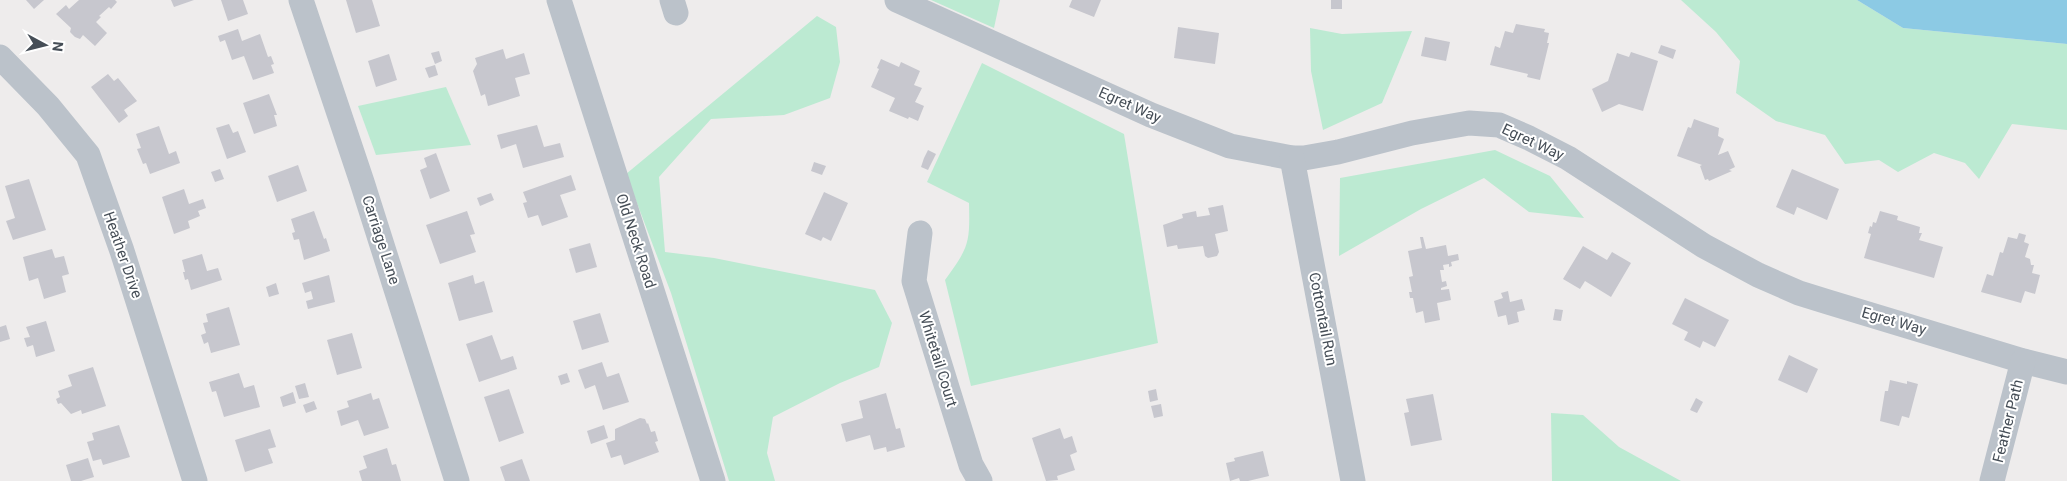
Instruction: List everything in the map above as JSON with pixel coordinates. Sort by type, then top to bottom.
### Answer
[{"type":"street","name":"Carriage Lane","points":[[301,0],[362,182],[457,481]]},
{"type":"street","name":"Old Neck Road","points":[[559,0],[713,481]]},
{"type":"street","name":"Egret Way","points":[[897,0],[1151,115],[1230,146],[1292,158],[1338,152],[1412,133],[1469,123],[1499,125],[1568,158],[1704,246],[1758,275],[1799,293],[2067,372]]},
{"type":"street","name":"Heather Drive","points":[[0,57],[48,106],[88,155],[122,251],[195,481]]},
{"type":"street","name":"Cottontail Run","points":[[1292,158],[1353,481]]},
{"type":"street","name":"Whitetail Court","points":[[920,233],[914,281],[971,465],[980,481]]},
{"type":"street","name":"Feather Path","points":[[1992,481],[2023,360]]},
{"type":"green space","points":[[931,0],[1000,0],[994,28]]},
{"type":"green space","points":[[1681,0],[1857,0],[1903,28],[2067,44],[2067,130],[2012,124],[1979,179],[1965,163],[1934,153],[1898,172],[1879,160],[1845,164],[1825,135],[1776,121],[1736,93],[1740,61],[1716,32]]},
{"type":"green space","points":[[817,16],[836,27],[840,62],[830,98],[784,115],[711,119],[659,177],[665,252],[714,258],[875,290],[892,323],[879,367],[840,383],[773,417],[767,453],[775,481],[729,481],[671,293],[626,174]]},
{"type":"green space","points":[[1310,28],[1342,34],[1412,31],[1382,103],[1323,130],[1311,71]]},
{"type":"green space","points":[[982,63],[1124,134],[1158,343],[971,386],[945,280],[959,260],[966,244],[969,227],[969,203],[927,182]]},
{"type":"green space","points":[[446,87],[471,145],[376,155],[358,106]]},
{"type":"green space","points":[[1495,150],[1550,176],[1584,218],[1529,212],[1484,178],[1421,209],[1339,256],[1340,178]]},
{"type":"green space","points":[[1551,413],[1583,415],[1619,447],[1681,481],[1552,481]]},
{"type":"water","points":[[1857,0],[2067,0],[2067,44],[1903,28]]},
{"type":"building","points":[[26,0],[44,0],[34,9]]},
{"type":"building","points":[[79,0],[115,0],[117,2],[111,9],[109,7],[99,16],[101,17],[96,22],[107,33],[95,46],[83,35],[80,39],[75,37],[70,32],[71,28],[56,14],[66,5],[69,9]]},
{"type":"building","points":[[171,0],[194,0],[174,7]]},
{"type":"building","points":[[221,0],[243,0],[248,14],[228,21]]},
{"type":"building","points":[[346,0],[372,0],[380,26],[356,33]]},
{"type":"building","points":[[1072,0],[1101,0],[1094,17],[1069,7]]},
{"type":"building","points":[[1331,0],[1342,0],[1342,9],[1331,9]]},
{"type":"building","points":[[1516,24],[1545,29],[1544,32],[1549,33],[1547,43],[1549,43],[1540,80],[1527,77],[1528,74],[1490,65],[1495,46],[1500,48],[1505,31],[1513,33]]},
{"type":"building","points":[[1178,27],[1219,33],[1215,64],[1174,58]]},
{"type":"building","points":[[238,29],[242,41],[260,34],[268,57],[271,56],[274,64],[271,65],[274,73],[253,80],[244,56],[232,60],[225,40],[220,42],[218,36]]},
{"type":"building","points":[[1425,37],[1450,42],[1446,61],[1421,56]]},
{"type":"building","points":[[1661,45],[1676,50],[1673,59],[1658,53]]},
{"type":"building","points":[[503,49],[506,59],[524,53],[530,74],[515,78],[520,96],[488,106],[485,94],[481,96],[473,71],[477,64],[475,58]]},
{"type":"building","points":[[439,51],[442,61],[435,64],[431,53]]},
{"type":"building","points":[[1631,52],[1658,61],[1643,111],[1619,104],[1602,112],[1592,89],[1608,81],[1617,53],[1629,57]]},
{"type":"building","points":[[389,54],[397,80],[376,87],[368,61]]},
{"type":"building","points":[[881,59],[899,67],[901,62],[920,71],[914,85],[922,88],[915,102],[924,106],[918,121],[889,111],[895,98],[871,87]]},
{"type":"building","points":[[435,65],[438,75],[429,78],[425,68]]},
{"type":"building","points":[[108,74],[114,81],[118,78],[137,101],[124,110],[128,116],[119,123],[91,87]]},
{"type":"building","points":[[269,94],[277,115],[274,115],[277,126],[254,134],[243,103]]},
{"type":"building","points":[[1694,119],[1719,128],[1718,136],[1724,139],[1718,155],[1728,151],[1735,167],[1729,170],[1732,171],[1709,181],[1708,179],[1705,180],[1700,166],[1702,165],[1677,156],[1688,127],[1691,128]]},
{"type":"building","points":[[229,124],[233,133],[238,131],[246,152],[227,159],[216,128]]},
{"type":"building","points":[[537,125],[544,147],[560,143],[564,157],[523,168],[516,144],[501,149],[497,135]]},
{"type":"building","points":[[159,126],[169,154],[176,151],[180,163],[150,174],[146,163],[143,164],[137,149],[141,148],[136,134]]},
{"type":"building","points":[[928,150],[936,154],[928,170],[921,167]]},
{"type":"building","points":[[436,153],[450,191],[430,199],[420,170],[427,167],[424,158]]},
{"type":"building","points":[[814,162],[826,166],[822,175],[811,171]]},
{"type":"building","points":[[298,165],[307,191],[277,202],[268,176]]},
{"type":"building","points":[[220,169],[224,179],[215,182],[211,172]]},
{"type":"building","points":[[1792,169],[1839,189],[1827,220],[1797,207],[1794,215],[1776,207]]},
{"type":"building","points":[[571,175],[576,190],[560,195],[568,217],[542,226],[538,215],[528,218],[523,203],[527,202],[523,192]]},
{"type":"building","points":[[29,179],[46,230],[13,240],[6,221],[15,218],[5,186]]},
{"type":"building","points":[[184,189],[189,204],[203,199],[206,208],[198,211],[200,216],[188,221],[190,228],[174,234],[162,197]]},
{"type":"building","points":[[824,192],[848,203],[831,241],[823,237],[821,241],[805,234]]},
{"type":"building","points":[[491,193],[494,200],[480,206],[477,198]]},
{"type":"building","points":[[1223,205],[1228,231],[1215,234],[1219,252],[1217,256],[1208,258],[1205,256],[1203,246],[1178,249],[1177,245],[1167,247],[1163,225],[1183,218],[1182,214],[1196,211],[1197,217],[1210,215],[1208,208]]},
{"type":"building","points":[[314,211],[330,251],[304,260],[299,239],[294,240],[292,233],[295,232],[291,219]]},
{"type":"building","points":[[467,211],[475,234],[470,235],[476,252],[440,264],[426,225]]},
{"type":"building","points":[[1880,211],[1898,216],[1897,220],[1920,227],[1919,233],[1922,233],[1919,240],[1943,247],[1934,278],[1864,258],[1871,234],[1868,233],[1870,226],[1872,227],[1873,222],[1876,223]]},
{"type":"building","points":[[2019,233],[2026,235],[2024,242],[2029,244],[2025,257],[2030,259],[2031,265],[2034,265],[2032,273],[2040,275],[2035,294],[2025,291],[2021,303],[1981,292],[1987,274],[1993,276],[2000,252],[2003,253],[2008,237],[2017,239]]},
{"type":"building","points":[[1420,237],[1423,237],[1426,249],[1446,245],[1448,256],[1458,254],[1459,260],[1451,262],[1452,266],[1449,267],[1449,264],[1443,265],[1444,270],[1440,270],[1442,282],[1446,281],[1447,286],[1441,288],[1441,290],[1449,289],[1451,300],[1437,303],[1440,320],[1425,323],[1423,311],[1416,313],[1413,298],[1410,298],[1409,292],[1412,292],[1409,277],[1413,276],[1408,251],[1422,248]]},
{"type":"building","points":[[590,243],[597,267],[576,273],[569,249]]},
{"type":"building","points":[[1583,246],[1607,260],[1612,252],[1631,263],[1611,297],[1585,281],[1580,289],[1563,279]]},
{"type":"building","points":[[52,249],[55,258],[64,256],[69,274],[62,276],[66,292],[44,299],[38,278],[29,281],[23,257]]},
{"type":"building","points":[[202,254],[207,271],[218,268],[222,280],[191,290],[188,279],[185,280],[182,260]]},
{"type":"building","points":[[329,275],[335,302],[308,309],[306,301],[313,299],[311,291],[305,293],[302,283]]},
{"type":"building","points":[[473,275],[475,284],[484,281],[493,312],[459,321],[448,283]]},
{"type":"building","points":[[276,283],[279,294],[269,297],[266,287]]},
{"type":"building","points":[[1508,291],[1510,302],[1522,299],[1525,310],[1517,312],[1519,322],[1508,325],[1506,315],[1498,317],[1494,301],[1503,298],[1501,293]]},
{"type":"building","points":[[1685,298],[1729,320],[1715,347],[1703,341],[1700,348],[1684,340],[1688,332],[1672,324]]},
{"type":"building","points":[[229,307],[240,345],[211,353],[208,342],[204,344],[201,335],[206,333],[203,323],[208,322],[206,314]]},
{"type":"building","points":[[1555,309],[1563,310],[1561,321],[1553,320]]},
{"type":"building","points":[[600,313],[609,342],[582,350],[573,321]]},
{"type":"building","points":[[46,321],[55,351],[36,357],[33,345],[27,347],[24,338],[30,337],[26,327]]},
{"type":"building","points":[[6,325],[10,339],[0,342],[0,327]]},
{"type":"building","points":[[352,333],[362,368],[337,375],[327,340]]},
{"type":"building","points":[[492,335],[501,360],[513,356],[517,369],[479,382],[466,344]]},
{"type":"building","points":[[1789,355],[1818,369],[1807,393],[1778,380]]},
{"type":"building","points":[[602,362],[607,377],[619,373],[629,402],[603,410],[595,385],[585,389],[578,370]]},
{"type":"building","points":[[93,367],[106,406],[82,414],[81,410],[71,414],[61,403],[58,404],[56,399],[60,397],[58,391],[72,386],[68,375]]},
{"type":"building","points":[[239,373],[244,388],[254,385],[260,407],[224,417],[216,391],[212,392],[209,382]]},
{"type":"building","points":[[567,373],[570,382],[561,385],[558,376]]},
{"type":"building","points":[[1890,380],[1907,384],[1907,381],[1918,384],[1909,418],[1902,416],[1899,426],[1880,421],[1885,391],[1888,391]]},
{"type":"building","points":[[305,383],[309,397],[299,399],[295,386]]},
{"type":"building","points":[[509,389],[524,433],[499,442],[484,397]]},
{"type":"building","points":[[1156,389],[1158,400],[1150,402],[1148,391]]},
{"type":"building","points":[[293,392],[296,403],[283,407],[280,397]]},
{"type":"building","points":[[371,393],[373,400],[379,398],[389,428],[364,436],[358,420],[341,426],[337,411],[349,407],[347,401]]},
{"type":"building","points":[[886,393],[896,429],[900,428],[905,447],[887,452],[886,447],[874,450],[870,435],[846,442],[841,424],[863,418],[859,401]]},
{"type":"building","points":[[1433,394],[1442,440],[1411,446],[1404,413],[1409,412],[1406,399]]},
{"type":"building","points":[[1696,398],[1703,402],[1697,413],[1690,410]]},
{"type":"building","points":[[314,401],[317,409],[306,413],[303,405]]},
{"type":"building","points":[[1161,404],[1163,416],[1154,418],[1151,406]]},
{"type":"building","points":[[640,418],[645,419],[651,432],[655,431],[658,441],[655,442],[659,452],[624,465],[621,455],[611,458],[606,443],[615,440],[615,429]]},
{"type":"building","points":[[119,425],[130,457],[103,465],[101,459],[93,461],[87,442],[94,440],[92,433]]},
{"type":"building","points":[[604,425],[608,438],[591,444],[587,431]]},
{"type":"building","points":[[1060,428],[1064,439],[1072,436],[1077,452],[1070,455],[1075,470],[1057,476],[1058,480],[1046,481],[1032,438]]},
{"type":"building","points":[[270,429],[276,447],[268,449],[273,463],[245,472],[235,440]]},
{"type":"building","points":[[387,448],[392,465],[396,464],[401,481],[362,481],[359,471],[367,468],[363,456]]},
{"type":"building","points":[[1263,451],[1269,476],[1248,481],[1240,481],[1239,478],[1230,481],[1226,463],[1235,461],[1234,458]]},
{"type":"building","points":[[88,458],[94,477],[81,481],[71,481],[66,465]]},
{"type":"building","points":[[522,459],[530,481],[505,481],[500,467]]}]
